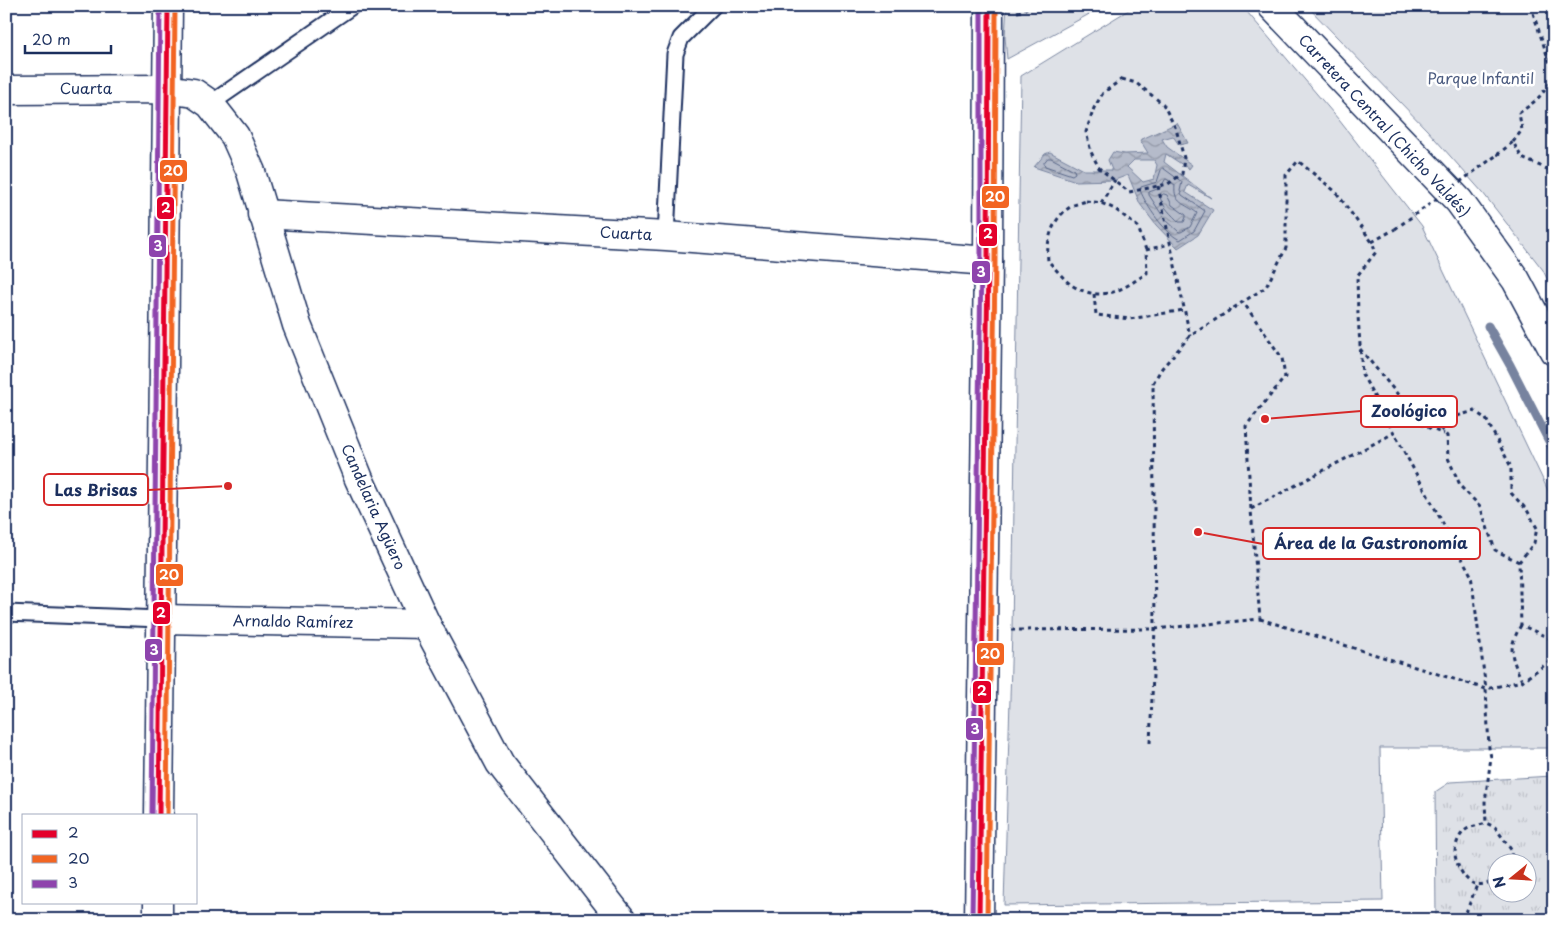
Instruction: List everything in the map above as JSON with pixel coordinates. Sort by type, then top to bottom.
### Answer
[{"type":"street","points":[[159,814],[168,6]]},
{"type":"street","points":[[979,920],[988,261],[989,6]]},
{"type":"street","name":"Carretera Central (Chicho Valdés)","points":[[1272,6],[1459,201],[1516,280],[1554,351]]},
{"type":"street","name":"Cuarta","points":[[6,90],[166,88]]},
{"type":"street","name":"Candelaria Agüero","points":[[166,88],[194,93],[210,104],[235,136],[251,172],[262,214],[297,325],[359,479],[426,624],[500,763],[622,920]]},
{"type":"street","name":"Cuarta","points":[[262,214],[666,236],[988,261]]},
{"type":"street","name":"Arnaldo Ramírez","points":[[161,619],[426,624]]},
{"type":"street","points":[[158,904],[158,920]]},
{"type":"lane","points":[[210,104],[352,6]]},
{"type":"lane","points":[[666,236],[675,54],[681,38],[713,6]]},
{"type":"lane","points":[[6,613],[161,619]]},
{"type":"path","points":[[1533,13],[1549,61],[1554,70]]},
{"type":"path","points":[[1372,242],[1395,229],[1513,142],[1522,130],[1519,113],[1540,98],[1554,74]]},
{"type":"path","points":[[1122,80],[1136,83],[1163,104],[1176,129],[1184,158],[1182,174],[1168,184],[1158,186],[1129,192],[1099,168],[1091,152],[1086,132],[1094,108],[1103,93],[1122,80]]},
{"type":"path","points":[[1513,142],[1522,158],[1554,172]]},
{"type":"path","points":[[1150,743],[1155,629],[1153,383],[1162,368],[1190,336],[1266,287],[1286,248],[1286,175],[1298,161],[1336,192],[1372,242],[1376,252],[1357,276],[1362,374],[1471,576],[1486,689],[1491,757],[1485,802],[1486,823]]},
{"type":"path","points":[[1102,203],[1115,180]]},
{"type":"path","points":[[1158,186],[1190,336]]},
{"type":"path","points":[[1086,201],[1102,203],[1116,209],[1138,227],[1146,250],[1147,273],[1124,288],[1113,292],[1094,294],[1072,285],[1048,261],[1047,247],[1052,229],[1058,219],[1071,206],[1086,201]]},
{"type":"path","points":[[1146,250],[1170,244]]},
{"type":"path","points":[[1094,294],[1096,315],[1130,319],[1184,310]]},
{"type":"path","points":[[1244,302],[1282,358],[1285,377],[1246,426],[1260,618]]},
{"type":"path","points":[[1360,348],[1424,426],[1447,436]]},
{"type":"path","points":[[1519,562],[1495,550],[1480,506],[1461,487],[1448,458],[1447,436],[1441,429],[1458,416],[1474,411],[1486,419],[1511,468],[1511,493],[1527,510],[1537,528],[1534,543],[1519,562],[1521,625],[1513,640],[1511,657],[1522,681]]},
{"type":"path","points":[[1251,510],[1394,433]]},
{"type":"path","points":[[982,631],[1155,629],[1260,618],[1486,689],[1522,681],[1548,662],[1554,650],[1551,639],[1521,625]]},
{"type":"path","points":[[1488,883],[1477,885],[1464,876],[1459,868],[1455,853],[1458,839],[1466,830],[1486,823],[1495,827],[1512,850],[1511,854]]},
{"type":"path","points":[[1463,920],[1477,885]]},
{"type":"green space","points":[[1007,6],[1104,6],[1007,59],[1005,37]]},
{"type":"green space","points":[[1135,6],[1242,6],[1339,120],[1422,226],[1554,503],[1554,748],[1380,748],[1383,901],[1004,905],[1012,630],[1021,76]]},
{"type":"green space","name":"Parque Infantil","points":[[1307,6],[1554,6],[1554,294],[1543,270],[1483,193],[1427,130]]},
{"type":"green space","points":[[1554,777],[1554,909],[1534,920],[1436,920],[1435,792],[1450,782]]},
{"type":"water","points":[[1177,123],[1188,143],[1179,145],[1173,136],[1162,139],[1167,147],[1192,165],[1189,169],[1166,154],[1164,162],[1211,198],[1188,185],[1185,192],[1213,210],[1198,235],[1178,248],[1156,225],[1140,204],[1128,175],[1115,180],[1076,181],[1034,167],[1045,154],[1050,152],[1084,170],[1112,170],[1108,160],[1113,152],[1125,154],[1148,153],[1140,140]],"holes":[[[1134,160],[1154,160],[1157,165],[1154,179],[1143,182],[1127,167]]]},
{"type":"waterway","points":[[1488,326],[1554,451]]},
{"type":"transit line","name":"3","points":[[152,814],[160,6]]},
{"type":"transit line","name":"2","points":[[159,814],[168,6]]},
{"type":"transit line","name":"20","points":[[167,814],[175,6]]},
{"type":"transit line","name":"3","points":[[972,920],[981,261],[981,6]]},
{"type":"transit line","name":"2","points":[[979,920],[988,261],[989,6]]},
{"type":"transit line","name":"20","points":[[987,920],[995,261],[996,6]]},
{"type":"place","name":"Zoológico","points":[[1265,419]]},
{"type":"place","name":"Las Brisas","points":[[228,486]]},
{"type":"place","name":"Área de la Gastronomía","points":[[1198,532]]}]
